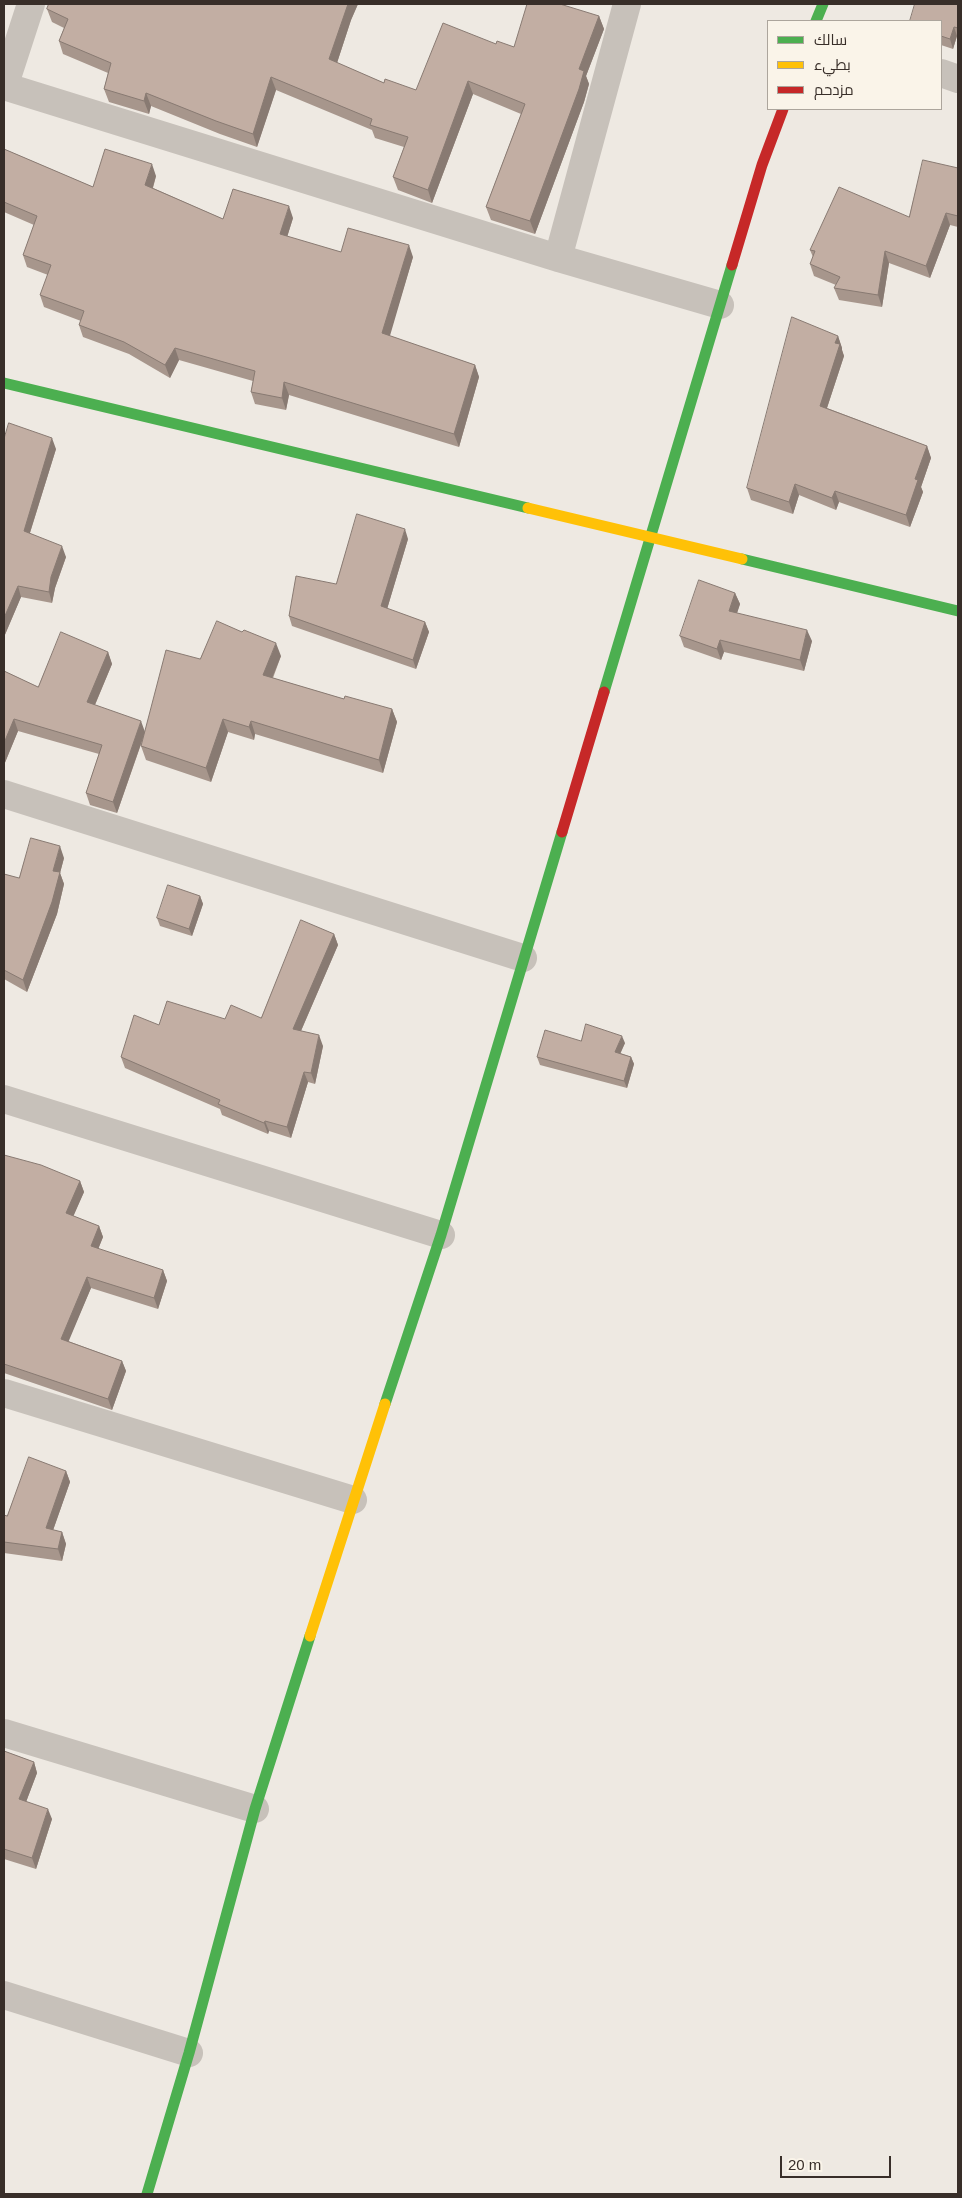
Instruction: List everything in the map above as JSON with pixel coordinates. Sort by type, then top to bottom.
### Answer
[{"type":"main road","points":[[816,20],[823,4]]},
{"type":"main road","points":[[147,2194],[189,2053],[255,1810],[352,1500],[441,1235],[762,166],[783,110]]},
{"type":"main road","points":[[4,383],[651,536],[958,611]]},
{"type":"street","points":[[31,4],[4,87],[558,258],[720,305]]},
{"type":"street","points":[[558,258],[627,4]]},
{"type":"street","points":[[942,73],[958,79]]},
{"type":"street","points":[[4,794],[523,958]]},
{"type":"street","points":[[4,1099],[441,1235]]},
{"type":"street","points":[[4,1393],[352,1500]]},
{"type":"street","points":[[4,1733],[255,1810]]},
{"type":"street","points":[[4,1995],[189,2053]]},
{"type":"building","points":[[49,4],[348,4],[329,59],[384,83],[385,79],[416,90],[443,23],[496,44],[497,41],[514,47],[527,4],[560,4],[599,16],[579,69],[584,71],[579,89],[530,221],[486,207],[525,104],[468,81],[428,190],[393,177],[408,137],[370,125],[372,119],[271,77],[253,134],[146,93],[144,101],[104,89],[111,63],[59,41],[68,19],[47,9]]},
{"type":"building","points":[[915,4],[958,4],[958,28],[954,27],[950,39],[942,36],[942,20],[910,20]]},
{"type":"building","points":[[4,149],[93,187],[105,149],[152,164],[145,185],[223,219],[233,189],[289,206],[280,234],[341,252],[348,228],[409,245],[382,333],[475,365],[454,434],[284,382],[282,398],[251,392],[255,371],[175,348],[165,365],[124,342],[79,325],[84,311],[40,295],[51,265],[23,255],[37,216],[4,202]]},
{"type":"building","points":[[923,160],[958,168],[958,216],[946,213],[926,266],[885,251],[878,295],[834,288],[840,277],[810,264],[815,251],[810,250],[839,187],[909,217]]},
{"type":"building","points":[[792,317],[838,336],[835,343],[840,344],[820,406],[927,446],[915,479],[918,480],[906,515],[835,491],[832,498],[795,484],[789,502],[747,488]]},
{"type":"building","points":[[9,423],[52,438],[24,531],[62,546],[51,577],[49,592],[18,586],[4,618],[4,439]]},
{"type":"building","points":[[357,514],[405,529],[381,606],[425,622],[413,660],[289,616],[296,576],[336,584]]},
{"type":"building","points":[[699,580],[735,593],[729,611],[807,630],[800,660],[720,640],[717,649],[680,636]]},
{"type":"building","points":[[217,621],[242,632],[244,630],[276,643],[263,675],[344,699],[345,696],[392,709],[379,760],[251,721],[249,727],[223,719],[206,768],[141,746],[166,650],[200,659]]},
{"type":"building","points":[[61,632],[108,652],[87,702],[141,721],[113,802],[86,793],[102,745],[14,719],[4,743],[4,671],[38,687]]},
{"type":"building","points":[[31,838],[60,846],[53,871],[60,872],[52,902],[23,980],[4,970],[4,874],[19,878]]},
{"type":"building","points":[[168,885],[200,896],[189,929],[157,918]]},
{"type":"building","points":[[301,920],[334,934],[293,1029],[319,1035],[311,1073],[304,1072],[287,1127],[265,1121],[264,1123],[218,1104],[220,1100],[121,1057],[134,1015],[159,1025],[167,1001],[225,1019],[231,1005],[261,1018]]},
{"type":"building","points":[[586,1024],[622,1036],[615,1052],[631,1057],[624,1081],[537,1057],[545,1030],[581,1041]]},
{"type":"building","points":[[4,1155],[41,1165],[80,1181],[66,1213],[99,1226],[91,1246],[163,1270],[154,1298],[87,1277],[61,1339],[122,1361],[108,1399],[4,1364]]},
{"type":"building","points":[[29,1457],[66,1471],[46,1528],[62,1532],[58,1549],[4,1542],[4,1515],[7,1516]]},
{"type":"building","points":[[4,1751],[34,1762],[19,1799],[48,1809],[32,1858],[4,1849]]},
{"type":"traffic: fast","points":[[816,20],[823,4]]},
{"type":"traffic: fast","points":[[604,692],[732,265]]},
{"type":"traffic: fast","points":[[4,383],[528,508]]},
{"type":"traffic: fast","points":[[742,559],[958,611]]},
{"type":"traffic: fast","points":[[385,1404],[441,1235],[562,832]]},
{"type":"traffic: fast","points":[[147,2194],[189,2053],[255,1809],[310,1636]]},
{"type":"traffic: slow","points":[[528,508],[742,559]]},
{"type":"traffic: slow","points":[[310,1636],[385,1404]]},
{"type":"traffic: jam","points":[[732,265],[762,165],[783,110]]},
{"type":"traffic: jam","points":[[562,832],[604,692]]}]
